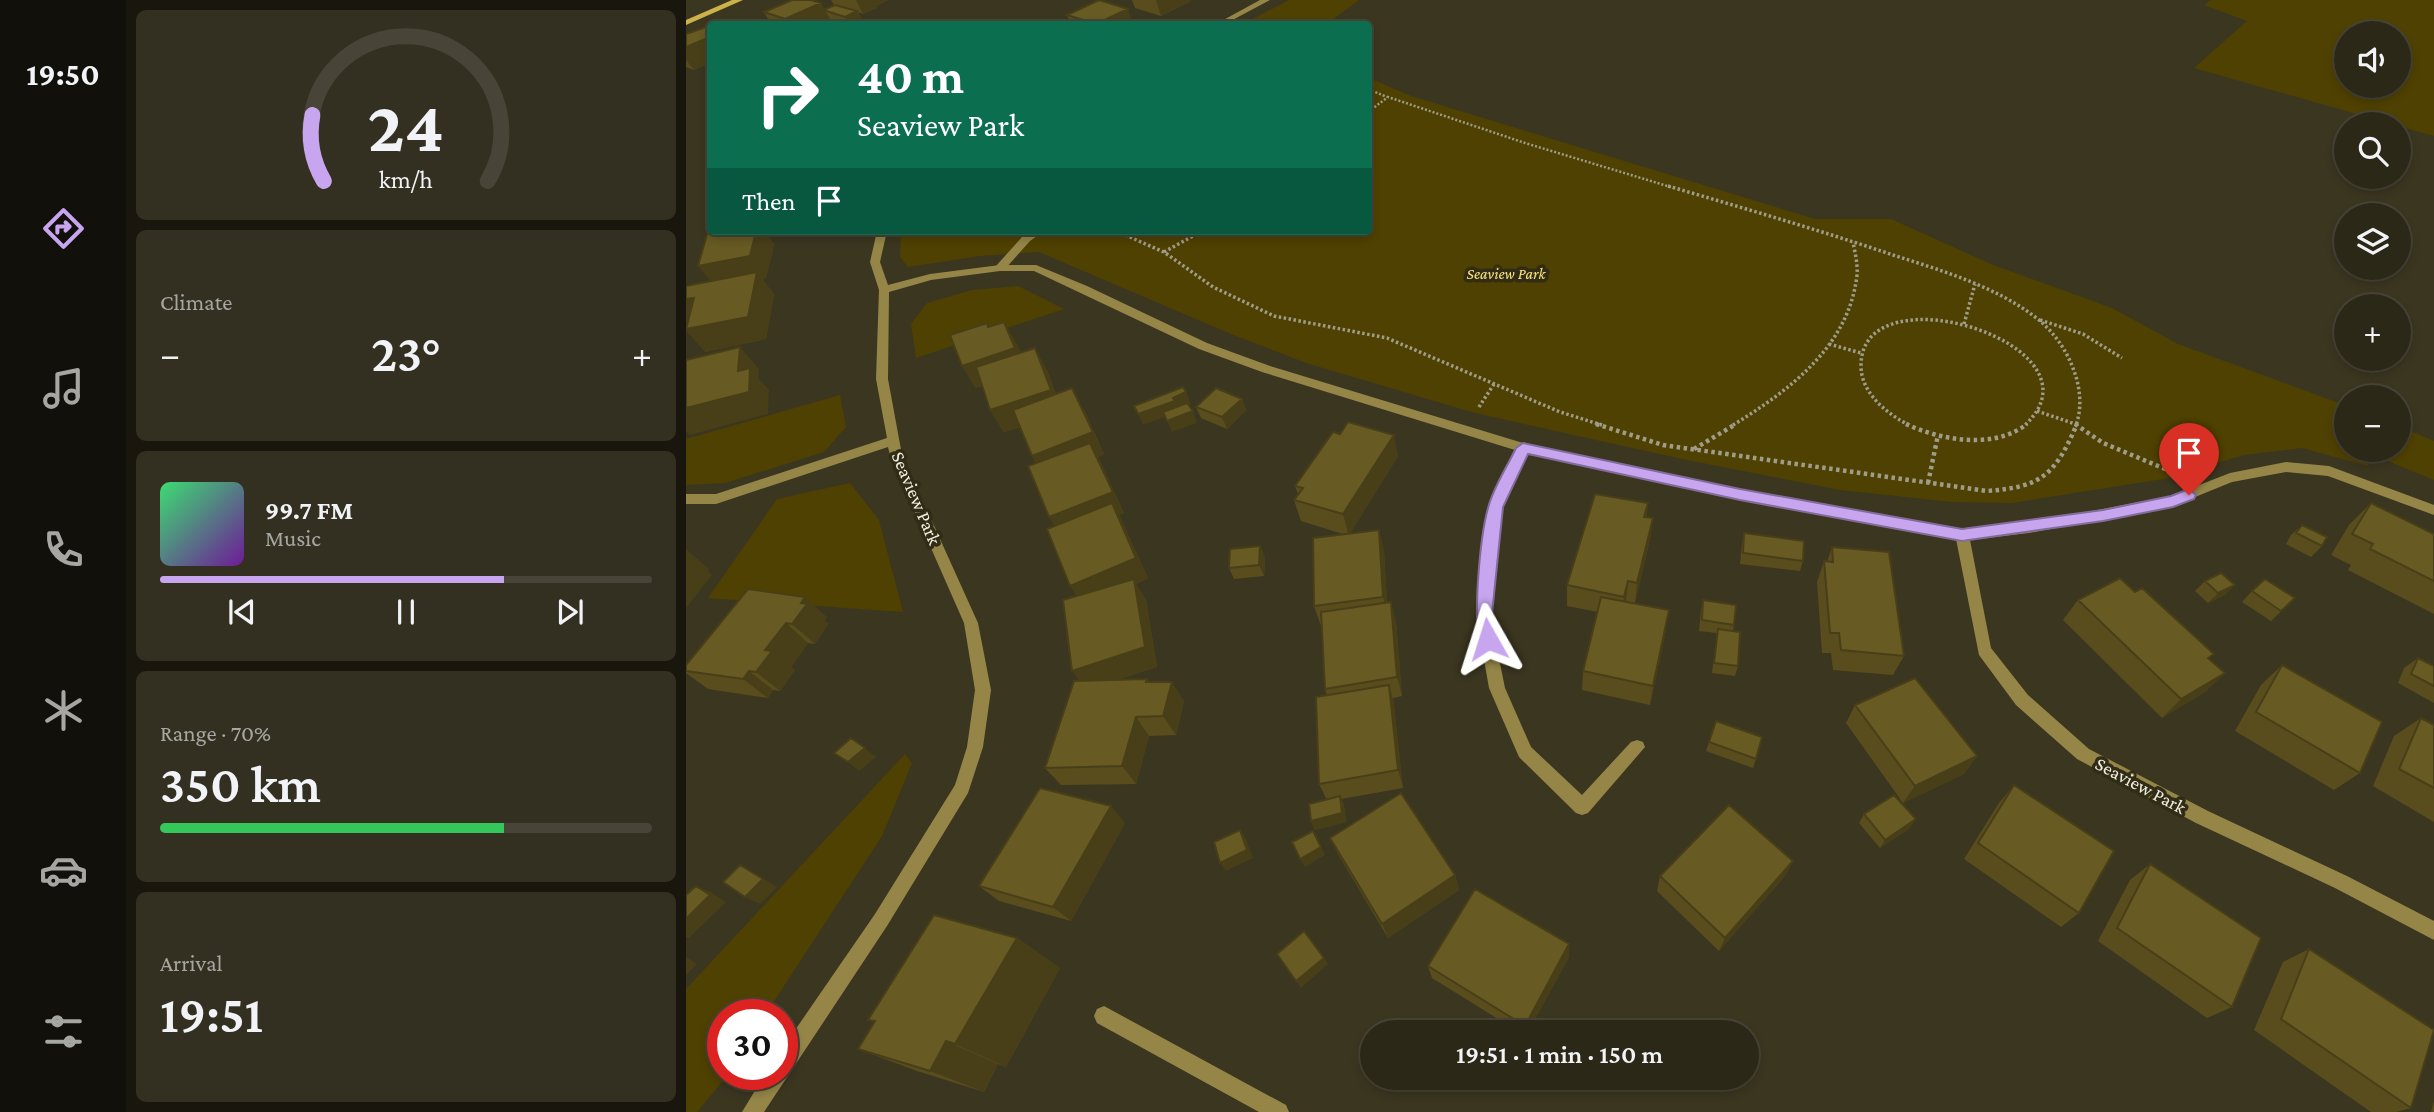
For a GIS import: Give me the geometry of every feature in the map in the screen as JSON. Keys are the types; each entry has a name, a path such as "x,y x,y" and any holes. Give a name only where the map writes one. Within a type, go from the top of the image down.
{"main road":[{"path":"686,23 739,0"}],"street":[{"path":"1226,21 1266,0"},
{"name":"Seaview Park","path":"798,1043 881,920 962,788 975,747 983,690 971,624 896,455 882,379 884,290 876,262 881,235"},
{"path":"1000,268 1032,235"},
{"path":"884,290 930,277 1000,268 1036,268 1203,346 1266,369 1523,448 1740,494 1962,535 2103,515 2173,501 2230,478 2286,467 2318,470 2386,490 2434,510"},
{"path":"686,499 716,499 893,441"},
{"path":"1523,448 1495,507 1483,614 1497,688 1525,752 1582,807 1637,747"},
{"name":"Seaview Park","path":"1962,535 1984,650 2022,700 2083,754 2202,817 2341,882 2434,932"},
{"path":"1104,1016 1279,1112"},
{"path":"752,1112 766,1090"}],"path":[{"path":"1125,235 1164,252 1213,287 1274,316 1387,338 1560,412 1663,445 1987,491 2028,487 2049,473 2076,424 2079,416 2078,388 2067,356 2055,333 1996,293 1853,242 1518,141 1372,91"},
{"path":"1372,109 1388,97"},
{"path":"1164,252 1195,235"},
{"path":"1693,449 1772,402 1816,362 1847,316 1857,274 1853,242"},
{"path":"1964,324 1975,285"},
{"path":"1939,319 1964,324 2004,340 2028,359 2042,384 2041,406 2021,429 1997,438 1959,440 1922,431 1889,413 1867,392 1859,370 1862,354 1863,347 1880,330 1907,321 1939,319"},
{"path":"2039,320 2072,327 2101,341 2122,358"},
{"path":"1829,344 1862,354"},
{"path":"2038,411 2076,424 2103,443 2205,489"},
{"path":"1928,482 1938,435"}],"green space":[{"path":"1289,0 1359,0 1331,21 1249,21"},
{"path":"2211,0 2434,0 2434,136 2411,129 2411,112 2349,112 2194,68 2247,21 2204,5"},
{"name":"Seaview Park","path":"1372,79 1411,96 1815,219 1891,219 1993,265 2112,308 2178,344 2334,401 2334,457 2302,448 2244,455 2163,479 2012,503 1952,502 1840,490 1682,459 1475,413 1306,363 1039,252 980,256 908,267 900,257 901,235 1372,235"},
{"path":"1018,286 1064,309 916,358 911,324 927,303 972,290"},
{"path":"840,395 846,427 824,452 725,483 686,485 686,439"},
{"name":"Seaview Park","path":"2411,431 2434,441 2434,480 2390,462 2411,462"},
{"name":"Seaview Park","path":"2353,462 2370,462 2368,466"},
{"path":"850,483 879,520 903,612 708,598 777,499"},
{"path":"905,754 912,763 882,836 775,999 707,999 707,1090 715,1090 697,1112 686,1112 686,989"}],"building":[{"path":"792,0 821,3 785,19 764,12"},
{"path":"1099,0 1128,9 1102,21 1086,21 1067,15"},
{"path":"835,5 857,11 845,17 823,10"},
{"path":"707,27 707,38 686,47 686,34"},
{"path":"707,234 755,235 750,256 698,266"},
{"path":"757,272 748,317 686,329 694,298 686,299 686,286"},
{"path":"1004,322 1015,348 962,366 950,335 987,323 988,327"},
{"path":"740,347 738,371 750,368 749,392 686,408 686,360"},
{"path":"1035,348 1051,390 990,410 976,367"},
{"path":"1183,387 1186,392 1173,398 1175,401 1138,414 1134,406"},
{"path":"1072,388 1093,432 1032,456 1013,410"},
{"path":"1216,388 1242,399 1222,417 1196,407"},
{"path":"1187,403 1193,411 1167,421 1163,412"},
{"path":"1348,422 1394,435 1343,514 1294,500 1303,488 1295,486 1333,432 1340,434"},
{"path":"1090,443 1113,492 1049,517 1028,466"},
{"path":"1595,494 1648,503 1644,517 1653,518 1637,583 1628,581 1624,597 1567,585"},
{"path":"1112,503 1136,558 1070,586 1047,529"},
{"path":"2371,503 2434,534 2434,581 2370,549 2373,544 2352,534"},
{"path":"2302,525 2327,537 2322,546 2296,533"},
{"path":"1379,530 1383,597 1314,606 1313,538"},
{"path":"1744,533 1804,541 1803,561 1743,553"},
{"path":"1260,546 1259,565 1229,568 1230,549"},
{"path":"1832,547 1889,552 1904,656 1841,650 1839,633 1830,633 1824,561 1833,562"},
{"path":"2221,573 2235,585 2218,593 2205,581"},
{"path":"2120,578 2135,592 2142,588 2214,654 2208,658 2225,673 2181,699 2078,600"},
{"path":"1134,579 1145,647 1072,671 1063,600"},
{"path":"2265,579 2295,598 2281,611 2252,591"},
{"path":"748,589 805,597 801,603 807,604 792,624 786,623 765,650 772,651 756,672 749,671 743,679 686,671 686,665"},
{"path":"1601,597 1669,610 1653,686 1583,671"},
{"path":"1703,600 1736,605 1734,625 1702,620"},
{"path":"1391,602 1397,677 1325,689 1321,612"},
{"path":"1718,629 1740,632 1738,666 1714,663"},
{"path":"2418,658 2434,666 2434,686 2411,674"},
{"path":"2282,665 2382,722 2360,773 2256,712"},
{"path":"1915,678 1977,756 1915,786 1855,705"},
{"path":"1147,679 1146,682 1172,682 1163,716 1136,717 1122,766 1045,768 1074,681"},
{"path":"1389,685 1398,770 1319,784 1316,697"},
{"path":"2421,718 2434,725 2434,788 2399,769"},
{"path":"1716,721 1762,737 1756,759 1709,742"},
{"path":"851,738 865,748 848,762 834,753"},
{"path":"2014,785 2114,851 2079,913 1978,843"},
{"path":"1040,788 1111,806 1053,907 979,886"},
{"path":"1401,793 1455,875 1382,924 1330,838"},
{"path":"1894,795 1916,819 1885,840 1864,814"},
{"path":"1340,796 1342,813 1311,821 1309,804"},
{"path":"1729,805 1793,861 1725,938 1660,876"},
{"path":"1240,830 1247,850 1220,863 1214,842"},
{"path":"1313,831 1321,847 1300,859 1292,842"},
{"path":"2150,864 2261,938 2232,1007 2117,928"},
{"path":"740,865 763,879 745,897 723,882"},
{"path":"696,886 710,895 686,919 686,895"},
{"path":"1475,889 1569,944 1528,1020 1515,1020 1428,966"},
{"path":"934,915 1017,938 955,1044 946,1041 930,1071 858,1049 875,1021 868,1020"},
{"path":"1304,931 1324,958 1296,981 1277,954"},
{"path":"2309,949 2434,1030 2411,1108 2281,1019"}],"route":[{"path":"1488,639 1483,614 1495,507 1523,448 1740,494 1962,535 2103,515 2173,501 2189,495"}]}
